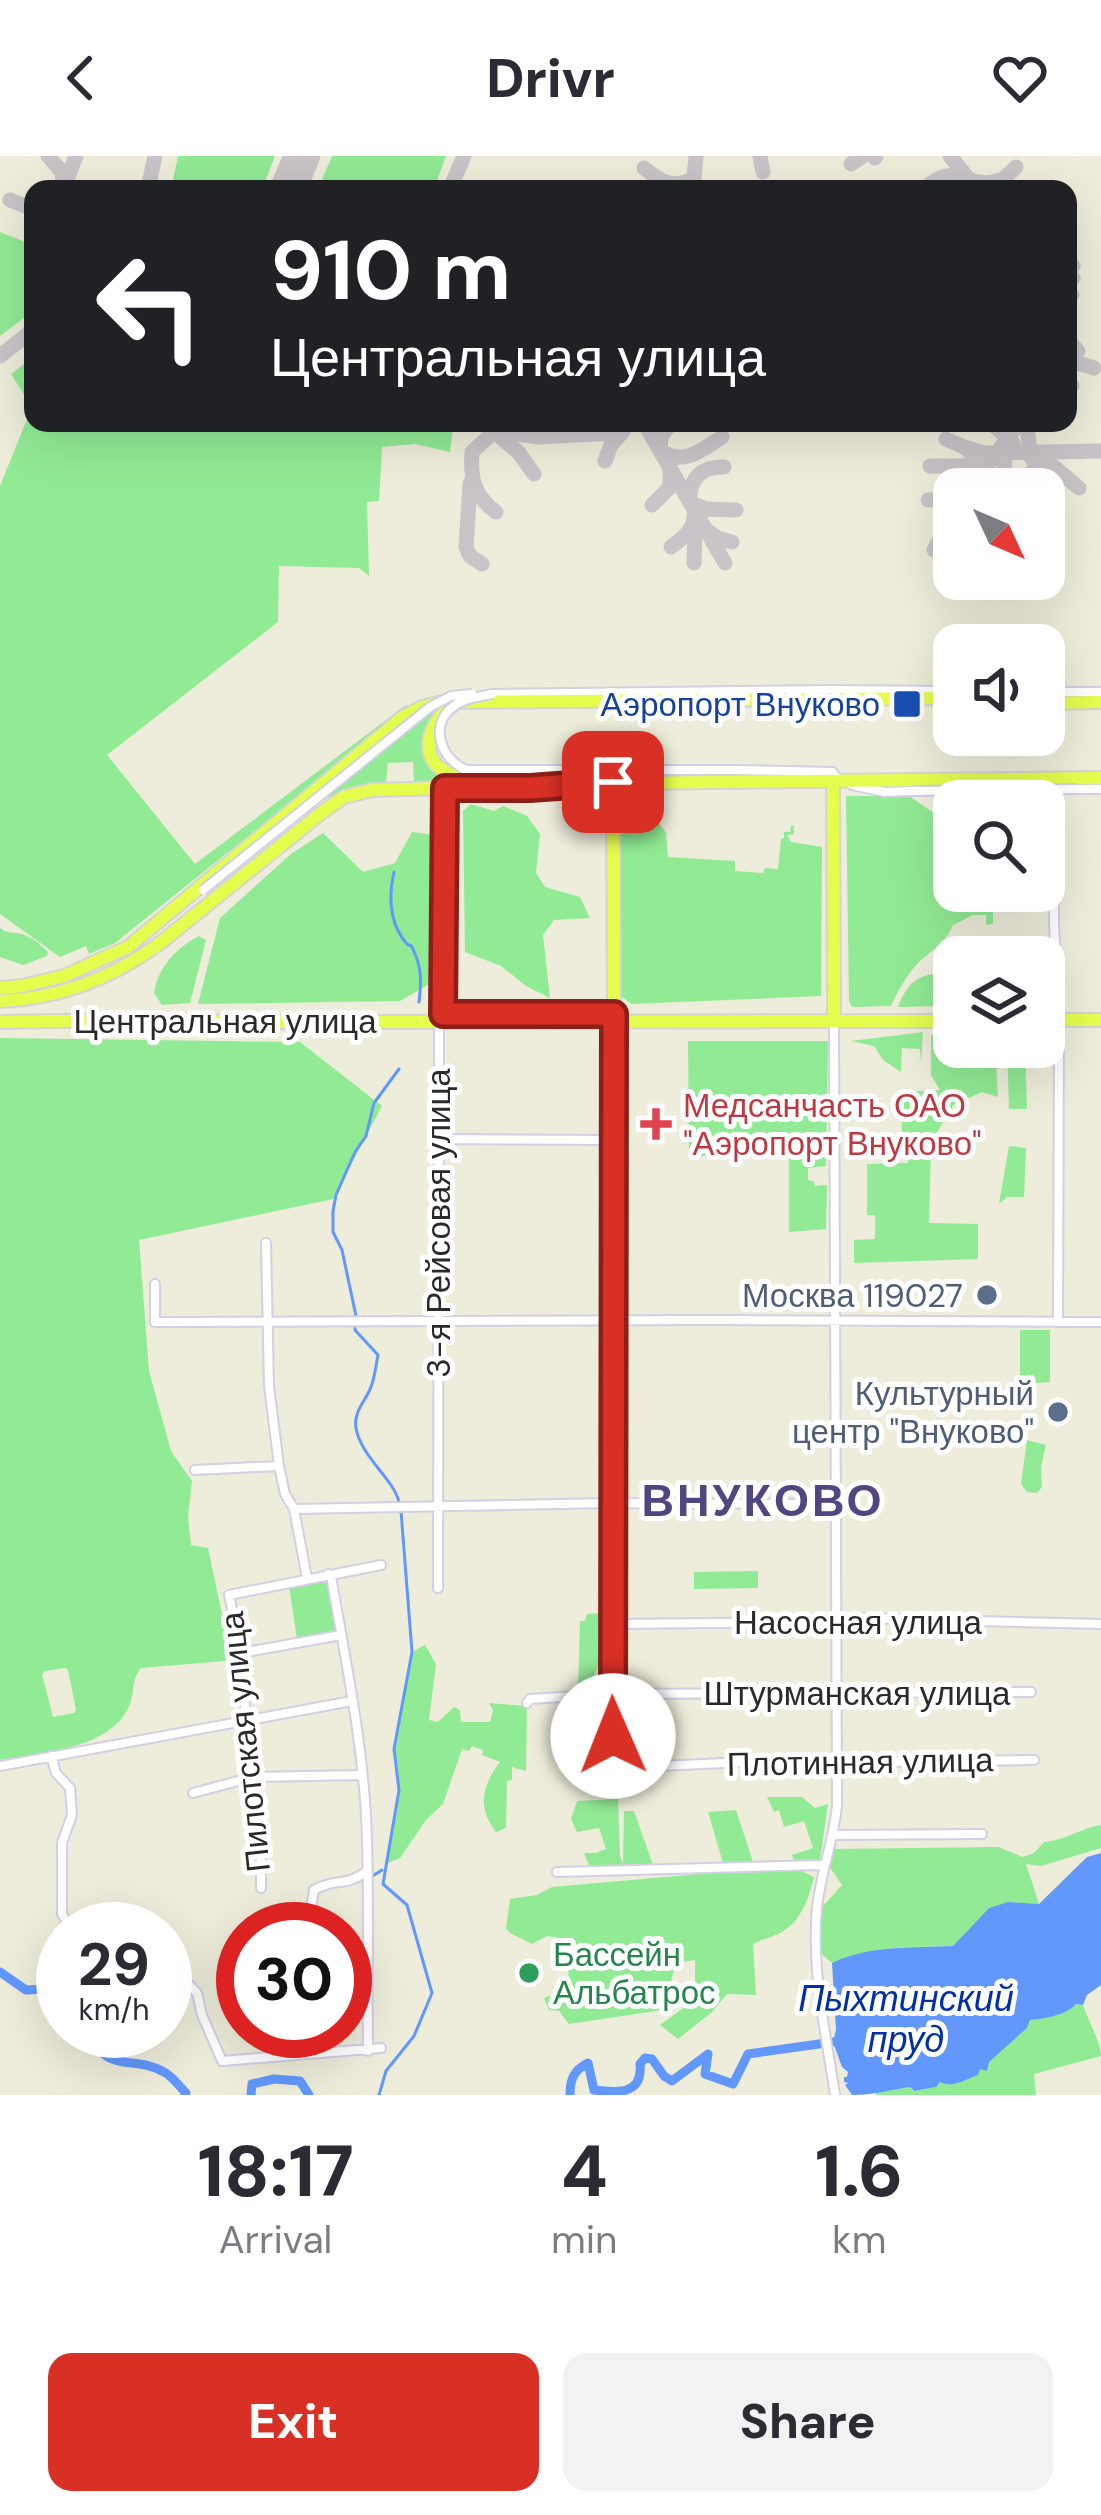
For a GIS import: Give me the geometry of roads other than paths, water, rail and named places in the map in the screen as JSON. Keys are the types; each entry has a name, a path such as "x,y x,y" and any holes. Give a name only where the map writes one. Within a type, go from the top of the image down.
{"main road":[{"path":"1065,701 1099,698"},
{"path":"0,988 64,976 128,947 403,718 427,705 566,703 590,710 933,699"},
{"path":"460,702 441,714 432,728 430,751 440,768 453,775 553,785"},
{"path":"591,785 1100,780"},
{"path":"834,1018 836,781"},
{"path":"0,1001 68,990 131,963 344,797 366,790 631,784"},
{"name":"3-я Рейсовая улица","path":"441,1018 445,788"},
{"path":"613,788 614,1018"},
{"path":"1065,1017 1101,1017"},
{"name":"Центральная улица","path":"0,1018 933,1018"}],"street":[{"path":"128,947 430,707 451,696 814,690 933,697"},
{"path":"492,694 458,703 441,723 445,753 466,770 832,772 836,781 886,792 1100,780"},
{"path":"1065,694 1099,698"},
{"path":"1053,778 1054,936"},
{"name":"3-я Рейсовая улица","path":"438,1588 441,1018"},
{"path":"614,1018 611,1695 615,1784"},
{"path":"834,1018 838,1759 833,1835 823,1865 817,1912 819,1975 835,2095"},
{"path":"1052,1068 1058,1322"},
{"path":"437,1138 615,1140"},
{"path":"266,1243 268,1387 279,1466 294,1510 307,1578 381,1564"},
{"path":"155,1284 155,1322 1101,1322"},
{"path":"195,1470 279,1466"},
{"path":"294,1510 440,1504 836,1504"},
{"path":"328,1574 361,1775 366,1902"},
{"name":"Пилотская улица","path":"261,1888 242,1655 229,1595 307,1578"},
{"name":"Насосная улица","path":"614,1624 837,1619 1101,1624"},
{"path":"242,1655 341,1635"},
{"name":"Штурманская улица","path":"527,1703 554,1695 1031,1692"},
{"path":"0,1766 352,1701"},
{"path":"51,1756 56,1773 70,1788 72,1815 62,1843 62,1902"},
{"name":"Плотинная улица","path":"615,1768 838,1759 1034,1760"},
{"path":"193,1793 254,1777 361,1775"},
{"path":"833,1835 982,1834"},
{"path":"557,1872 823,1865"},
{"name":"Пилотская улица","path":"312,1902 314,1890 325,1884 352,1882 366,1872"},
{"path":"192,1987 216,2046"},
{"path":"372,2050 381,2048"},
{"path":"221,2058 254,2058"}],"water":[{"name":"Пыхтинский пруд","path":"1101,1853 1101,1985 1087,1995 1083,2005 1030,2020 989,2062 987,2071 980,2069 964,2081 940,2082 914,2091 910,2087 852,2095 844,2082 848,2072 833,2042 832,1963 876,1950 953,1946 989,1908 1008,1902 1039,1904 1087,1857"}],"waterway":[{"path":"394,872 393,915 417,960 419,1002"},
{"path":"356,1316 342,1250 333,1232 333,1211 336,1195 366,1136 374,1103 399,1069"},
{"path":"355,1326 378,1355 356,1428 399,1502"},
{"path":"379,2095 386,2071 414,2036 432,1993 407,1905 383,1884 399,1790 394,1749 412,1652 401,1511"},
{"path":"363,1882 382,1870"},
{"path":"0,1972 26,1990 36,1989"},
{"path":"570,2095 574,2076 588,2063 594,2090 620,2091 637,2082 645,2058 652,2059 672,2081 708,2054 705,2074 733,2084 748,2054 833,2042"},
{"path":"110,2058 164,2072 185,2095"},
{"path":"251,2095 252,2084 274,2079 300,2081 309,2095"}],"place":[{"name":"Аэропорт Внуково","path":"907,704"},
{"name":"Медсанчасть ОАО \"Аэропорт Внуково\"","path":"656,1124"},
{"name":"Москва 119027","path":"987,1295"},
{"name":"Культурный центр \"Внуково\"","path":"1058,1412"},
{"name":"Бассейн Альбатрос","path":"529,1973"}],"district":[{"name":"ВНУКОВО","path":"763,1500"}]}
